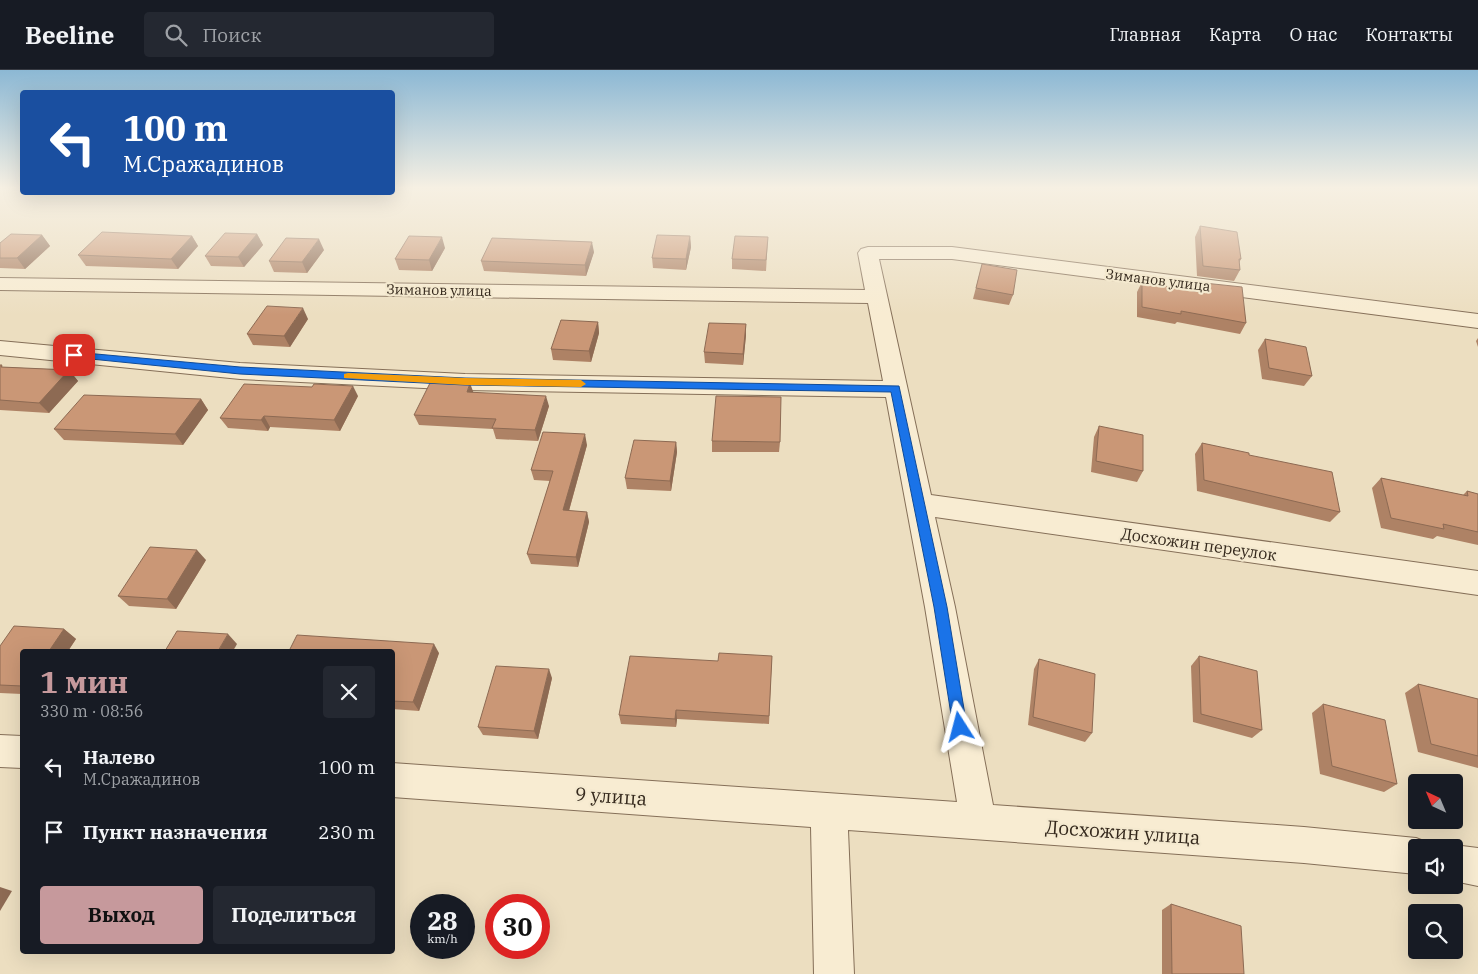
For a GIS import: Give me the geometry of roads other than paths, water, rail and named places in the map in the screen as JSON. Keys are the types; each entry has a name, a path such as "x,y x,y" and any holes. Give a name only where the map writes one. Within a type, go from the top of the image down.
{"street":[{"name":"Зиманов улица","path":"0,284 878,297 868,253 952,252 1478,322"},
{"path":"878,297 940,607 978,822"},
{"path":"0,348 240,371 465,382 896,388"},
{"name":"Досхожин переулок","path":"920,504 1478,583"},
{"path":"0,751 20,752"},
{"name":"9 улица","path":"395,780 829,812"},
{"path":"829,812 834,974"},
{"name":"Досхожин улица","path":"829,812 1304,845 1408,855"},
{"path":"1463,864 1478,867"}]}
